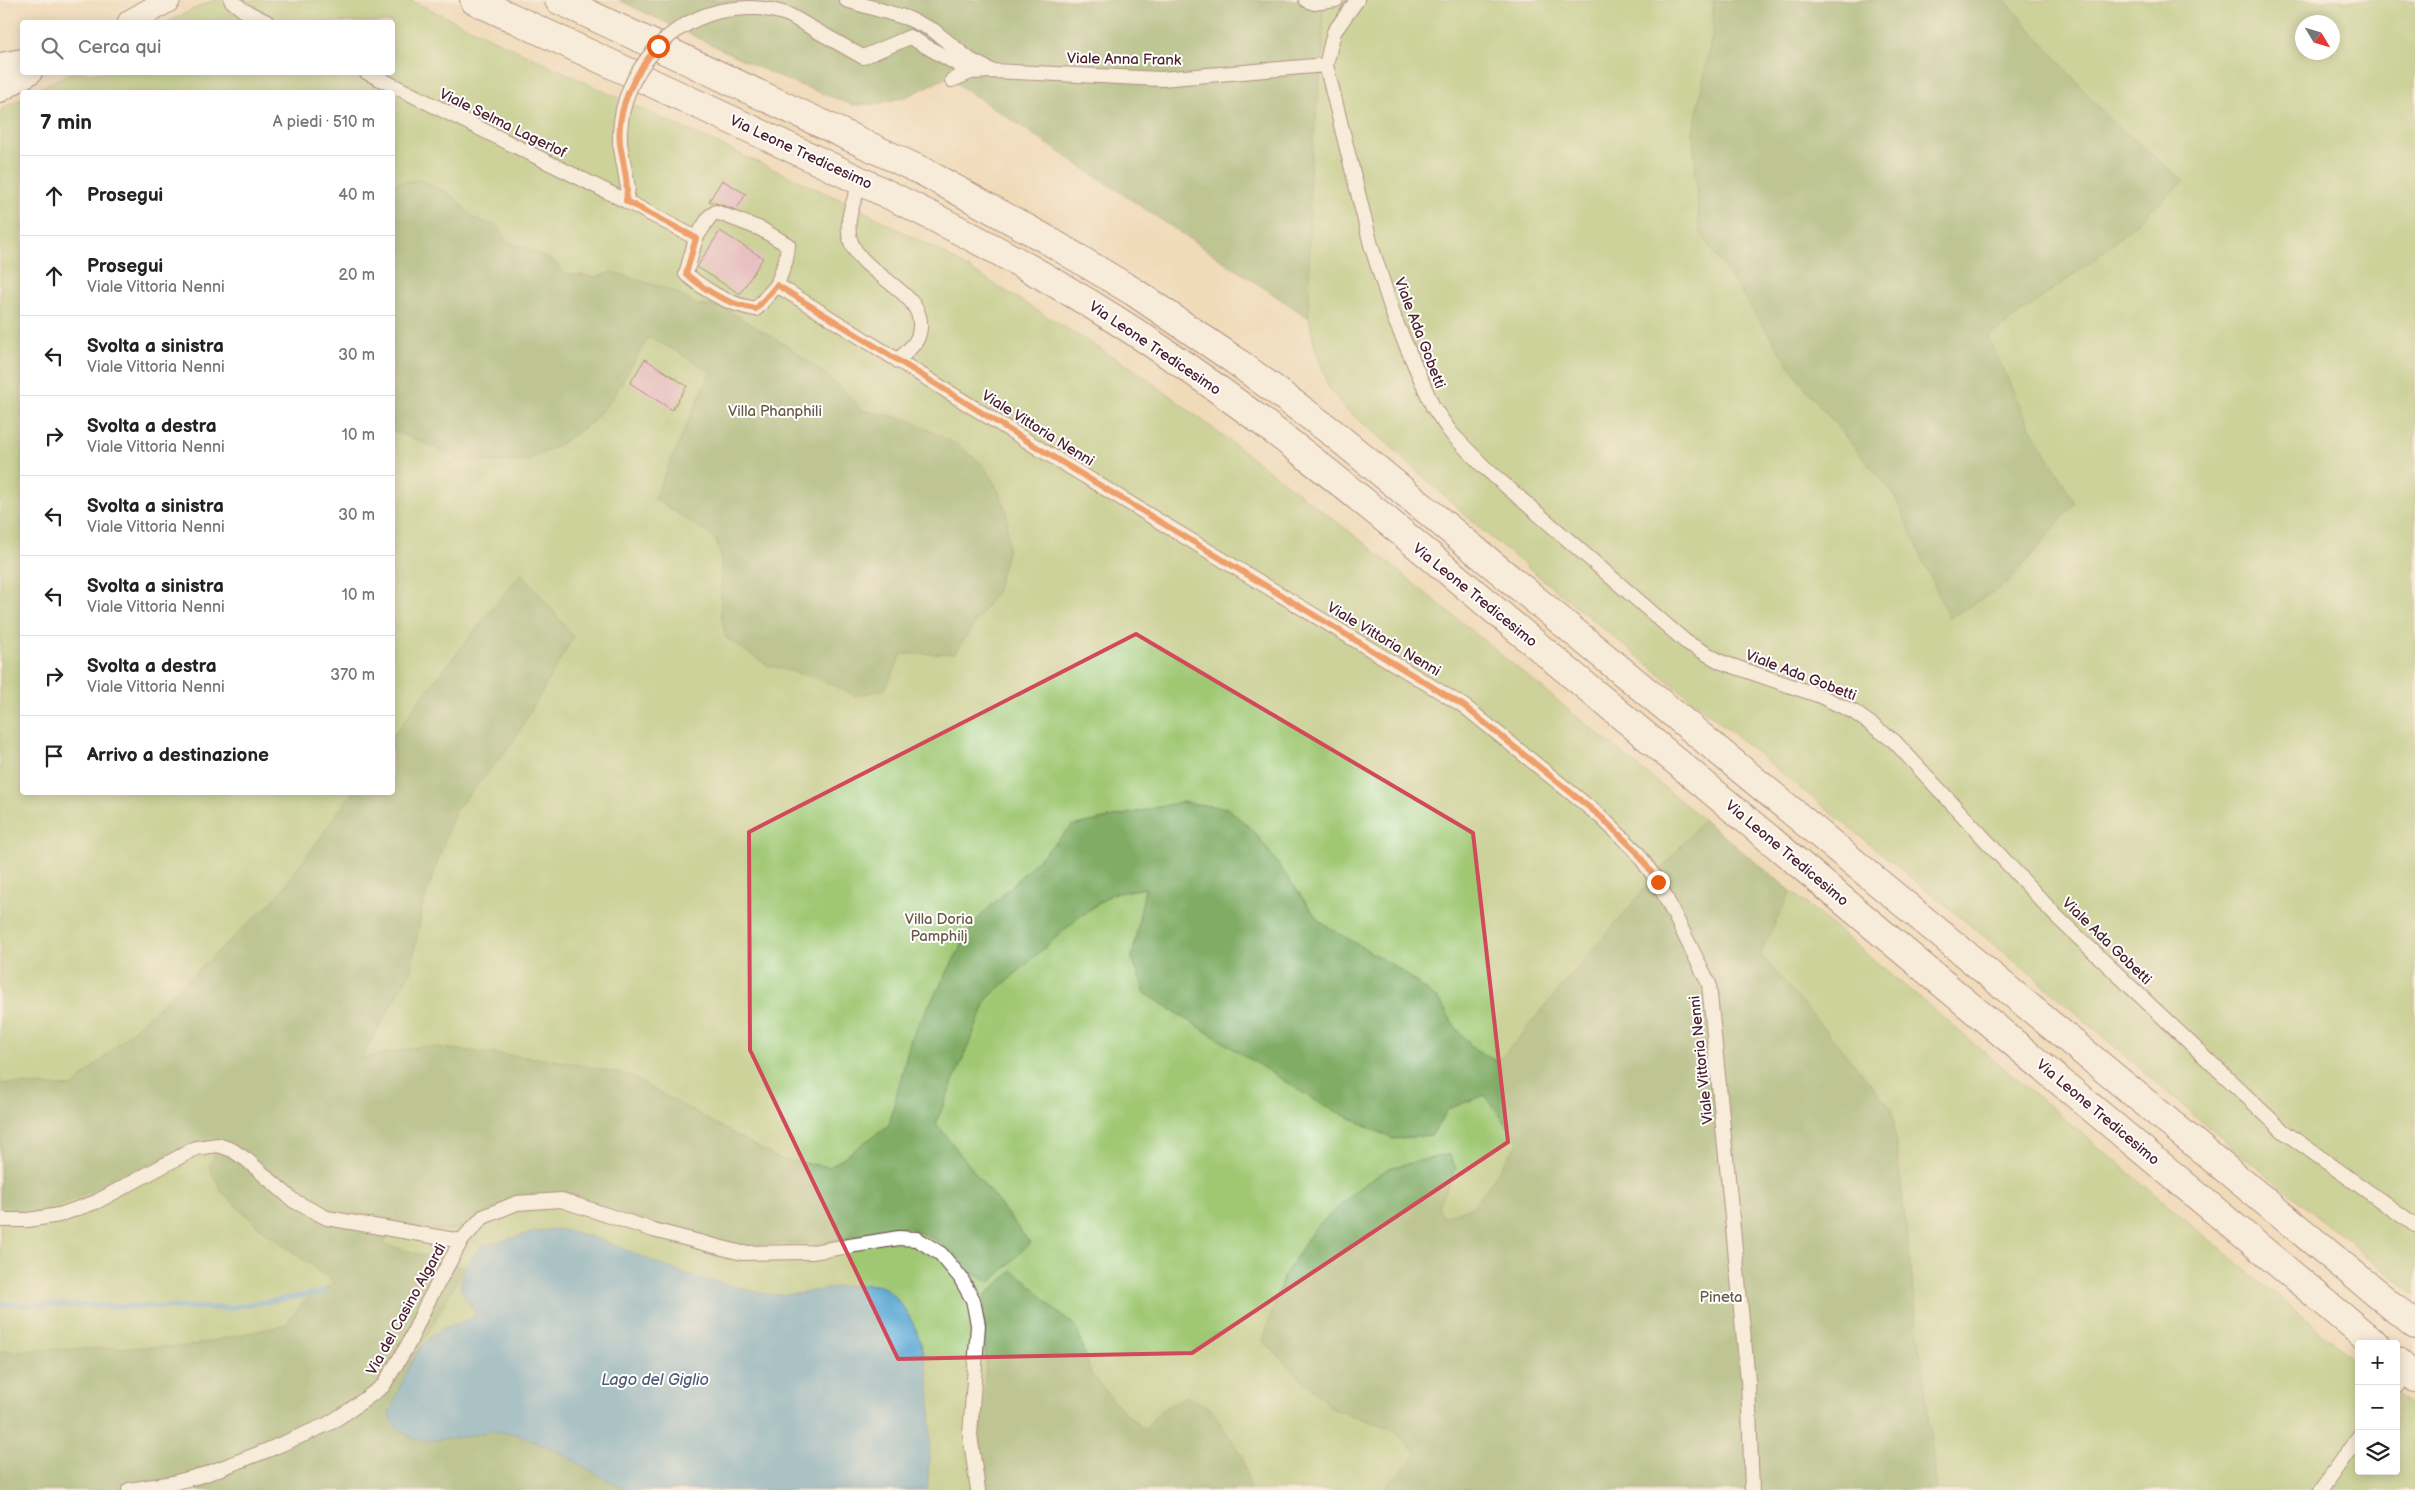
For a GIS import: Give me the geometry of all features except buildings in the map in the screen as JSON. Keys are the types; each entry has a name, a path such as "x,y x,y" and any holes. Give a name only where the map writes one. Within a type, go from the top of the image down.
{"main road":[{"name":"Via Leone Tredicesimo","path":"474,0 862,180 977,239 1074,294 1164,353 1282,437 1622,715 2370,1340"},
{"path":"559,0 924,172 1134,292 1234,359 1333,433 2415,1325"}],"street":[{"path":"133,20 168,0"},
{"path":"231,0 243,10 263,20"},
{"path":"846,0 907,18 934,30 970,60 992,71"},
{"path":"1306,0 1314,3 1336,0"},
{"path":"1326,65 1334,32 1357,0"},
{"path":"696,238 626,201 628,188 620,143 621,120 626,97 637,73 663,41 682,26 697,18 720,10 744,7 776,10 789,14 863,57 910,37 971,72"},
{"path":"0,66 20,61"},
{"name":"Viale Anna Frank","path":"952,80 971,72 992,71 1161,78 1326,65"},
{"name":"Viale Ada Gobetti","path":"1326,65 1371,245 1395,320 1433,407 1467,450 1597,567 1686,642 1721,662 1820,696 1854,712 1894,741 2057,917 2283,1131 2415,1225"},
{"path":"0,90 25,75"},
{"name":"Viale Selma Lagerlof","path":"372,75 626,201"},
{"path":"862,180 852,204 849,222 852,246 863,262 904,294 913,304 920,322 917,339 898,361"},
{"path":"716,212 761,229 788,245 786,260 777,285 756,309 736,306 710,293 686,274 696,238 710,216 716,212"},
{"name":"Viale Vittoria Nenni","path":"777,285 898,361 1464,706 1601,817 1636,851 1658,882 1709,984 1748,1381 1752,1490"},
{"path":"0,1220 28,1220 59,1215 96,1202 196,1148 218,1145 232,1150 247,1160 294,1200 327,1218 461,1241"},
{"name":"Via del Casino Algardi","path":"129,1490 173,1483 206,1474 328,1424 383,1386 409,1343 426,1305 461,1241 483,1217 517,1203 561,1200 653,1230 742,1253 812,1252 899,1238 917,1239 941,1254 960,1277 973,1300 978,1325 970,1435 978,1490"},
{"path":"2322,1490 2355,1442"}],"highlighted area":[{"path":"1136,634 1473,833 1508,1142 1192,1353 898,1359 750,1050 749,832"}],"green space":[{"name":"Villa Doria Pamphilj","path":"213,0 410,0 663,119 852,205 945,254 1141,374 1358,538 1791,891 2355,1361 2355,1475 2400,1475 2400,1397 2415,1409 2415,1490 0,1490 0,110 20,99 20,795 395,795 395,90 36,90 66,75 395,75 395,20 171,20"},
{"path":"619,0 2415,0 2415,1295 2228,1144 2033,976 1484,532 1380,437 1344,408 1329,388 1315,348 1309,318 947,77 908,96 876,104 853,105 779,77"},
{"path":"619,0 1323,0 1323,55 1310,170 1309,318 947,77 908,96 876,104 853,105 779,77"},
{"path":"1713,0 2005,0 2111,121 2184,181 2095,259 1988,337 2025,417 2075,503 2008,583 1949,618 1894,495 1802,384 1699,230 1693,133 1713,30"},
{"name":"Villa Phanphili","path":"420,180 449,193 475,219 500,227 506,242 525,248 553,261 567,274 596,277 613,272 676,292 697,305 724,308 792,349 839,386 862,410 907,419 958,445 984,466 998,490 1007,513 1008,548 996,592 955,653 902,654 885,689 856,696 817,678 767,665 726,638 721,614 721,557 715,538 654,498 711,371 649,336 612,399 591,423 560,444 526,462 462,461 432,446 395,432 395,183"},
{"name":"Pineta","path":"522,572 573,637 512,744 455,811 423,904 411,970 361,1059 422,1046 554,1060 628,1075 779,1159 830,1167 889,1125 911,1038 974,923 1072,826 1181,802 1227,808 1254,831 1320,922 1399,969 1440,1001 1453,1024 1475,1050 1498,1062 1703,820 1791,891 1760,954 1892,1109 1937,1490 1383,1490 1417,1454 1391,1428 1334,1410 1263,1341 1283,1278 1314,1229 1359,1188 1389,1168 1449,1154 1456,1168 1438,1207 1443,1217 1474,1206 1519,1142 1485,1095 1448,1109 1432,1135 1393,1139 1321,1104 1145,993 1132,958 1145,888 1112,894 1078,918 988,998 936,1123 1030,1243 991,1282 964,1270 940,1242 908,1227 827,1242 741,1245 673,1232 580,1196 519,1194 459,1229 428,1230 389,1223 384,1244 464,1267 413,1360 389,1414 456,1438 491,1431 516,1434 555,1450 625,1490 0,1490 0,1351 190,1346 285,1325 304,1301 335,1283 259,1227 223,1193 209,1168 218,1145 198,1142 43,1213 0,1212 0,1083 72,1087 277,897 351,795 395,795 395,734 414,707"},
{"path":"1012,1271 1026,1280 1055,1310 1076,1326 1091,1374 1121,1409 1145,1430 1160,1411 1186,1396 1211,1409 1242,1456 1250,1490 983,1490 979,1455 986,1363 983,1316 985,1295"}],"water":[{"name":"Lago del Giglio","path":"554,1229 603,1241 689,1275 757,1292 782,1295 858,1285 875,1285 886,1289 900,1303 912,1322 921,1344 927,1367 931,1418 927,1490 625,1490 555,1450 516,1434 491,1431 456,1438 424,1441 413,1439 404,1433 395,1426 389,1414 416,1354 433,1335 444,1328 474,1318 475,1311 464,1297 460,1285 464,1267 481,1246"}],"waterway":[{"path":"0,1304 228,1308 324,1292"}],"route":[{"path":"658,46 637,73 626,97 620,127 620,143 628,188 626,201 696,238 686,274 710,293 736,306 756,309 777,285 1040,449 1464,706 1601,817 1636,851 1658,882"}]}
